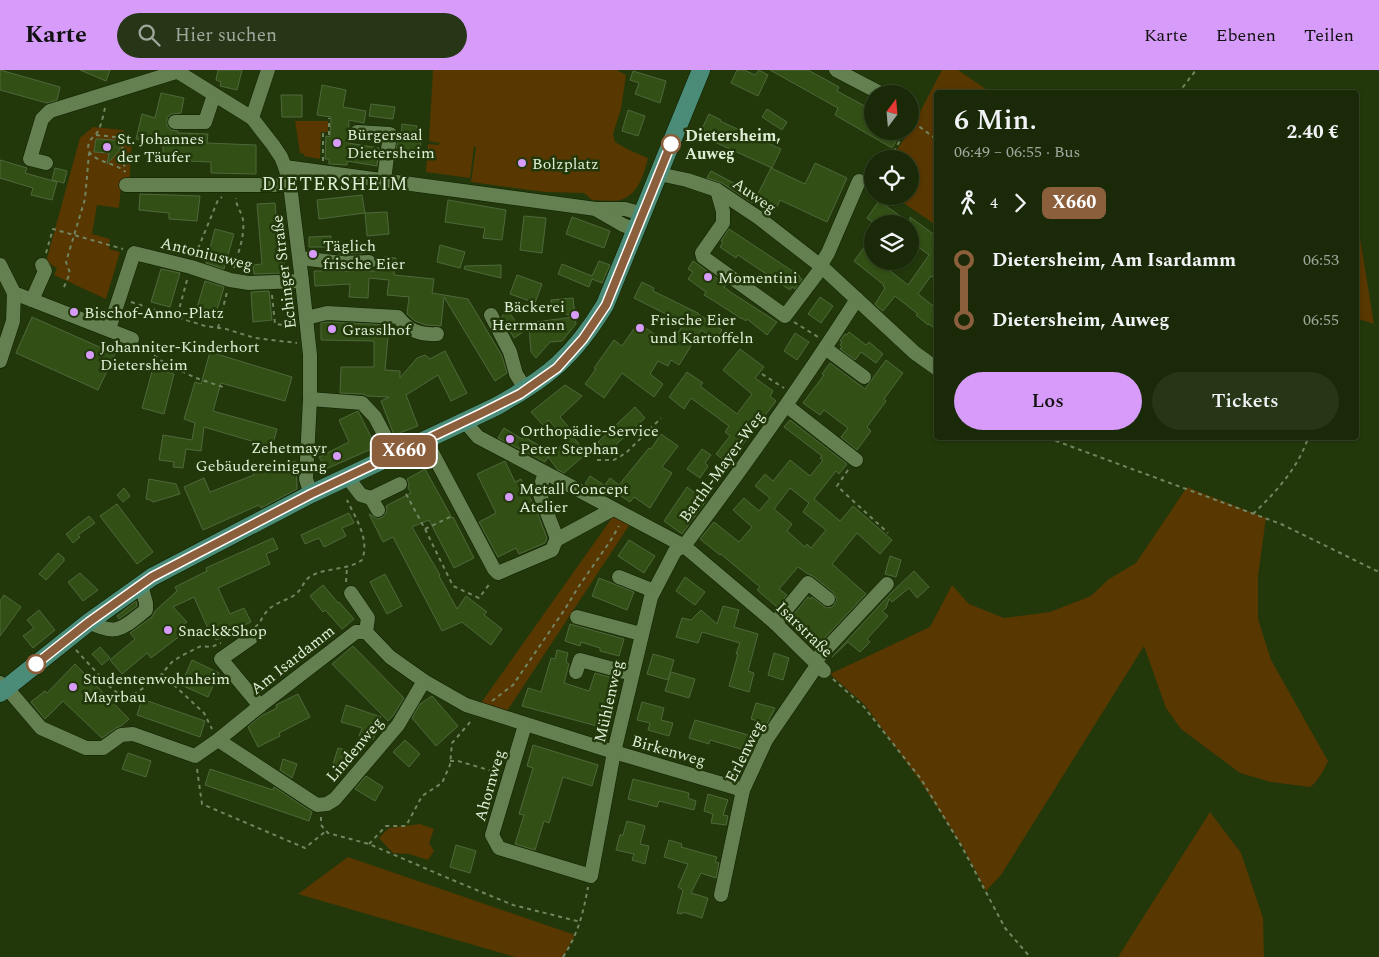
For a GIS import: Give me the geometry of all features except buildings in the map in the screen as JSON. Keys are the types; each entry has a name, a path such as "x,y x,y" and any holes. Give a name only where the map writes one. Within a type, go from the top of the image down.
{"main road":[{"path":"2,688 152,577 311,494 465,422 526,390 557,368 583,339 596,321 612,292 701,70"}],"street":[{"path":"252,118 268,70"},
{"path":"836,70 865,85"},
{"path":"46,163 30,159 42,119 50,111 176,71"},
{"name":"Echinger Straße","path":"176,71 252,118 273,144 285,167 290,185 300,258 308,342 310,400 306,479 311,494"},
{"path":"175,122 205,122 214,95"},
{"path":"357,132 390,134 384,180"},
{"path":"285,167 596,209 623,225 640,222"},
{"name":"Auweg","path":"659,174 687,180 717,190 759,218 821,266 915,353 934,367"},
{"path":"126,178 290,185"},
{"path":"717,190 723,211 723,223 702,253 703,257 786,316 821,266 859,181"},
{"path":"109,329 134,252"},
{"name":"Antoniusweg","path":"134,252 191,267 230,280 249,283 302,281"},
{"path":"300,258 342,263 369,262"},
{"path":"0,265 14,293 13,321 0,361"},
{"path":"32,300 45,271 42,265"},
{"path":"14,293 132,339"},
{"name":"Barthl-Mayer-Weg","path":"684,546 790,401 857,298"},
{"path":"306,322 327,312 398,317 406,327 424,335 437,334"},
{"path":"491,315 510,352 516,374 526,390"},
{"path":"826,346 864,377"},
{"path":"310,400 362,403 375,417 395,455"},
{"name":"Barthl-Mayer-Weg","path":"790,401 856,460"},
{"name":"Isarstraße","path":"465,422 478,437 684,546 775,623 819,665"},
{"path":"426,441 494,570 498,573 552,550 556,540 540,495 540,488 545,473"},
{"path":"344,480 361,496 374,504 400,484"},
{"path":"556,540 619,512"},
{"name":"Mühlenweg","path":"591,876 614,752 641,634 654,591 675,551 684,546"},
{"path":"619,577 654,591"},
{"path":"775,623 808,583 828,599"},
{"name":"Erlenweg","path":"721,895 743,790 766,740 819,665 887,584"},
{"path":"89,622 106,630 123,628 146,610 141,585"},
{"path":"351,593 368,618 366,632 390,657 424,681 466,705 614,752"},
{"path":"578,617 641,634"},
{"name":"Am Isardamm","path":"195,756 356,632 366,632"},
{"path":"250,634 221,659 260,706"},
{"path":"576,672 580,660 632,674"},
{"name":"Lindenweg","path":"218,740 317,805 326,804 335,799 398,725 424,681"},
{"path":"2,688 41,728 86,748 103,748 121,736 133,734 195,756"},
{"name":"Ahornweg","path":"525,724 492,835 499,848 591,876"},
{"name":"Birkenweg","path":"614,752 743,790"}],"path":[{"path":"1179,90 1196,70"},
{"path":"64,287 70,273 66,262 85,199 89,153 87,148 90,140 96,135 106,106 107,93"},
{"path":"323,164 324,134 329,134 329,118"},
{"path":"919,121 934,137"},
{"path":"96,135 115,137 122,143 126,178"},
{"path":"89,153 97,160 121,167 126,178"},
{"path":"42,265 52,229 134,252"},
{"path":"270,282 275,324 306,322"},
{"path":"119,298 176,317"},
{"path":"786,316 826,346"},
{"path":"218,328 273,341 308,342"},
{"path":"132,339 166,364 196,378 224,387"},
{"path":"762,374 790,401"},
{"path":"597,460 614,460 626,453 661,418"},
{"path":"1053,440 1281,524 1379,572"},
{"path":"1253,514 1277,491 1303,453 1307,440"},
{"path":"856,460 837,486 888,533"},
{"path":"250,634 271,607 296,595 308,577 331,569 347,568 362,560 365,553 363,536 344,480"},
{"path":"400,484 453,586 479,598 498,573"},
{"path":"369,844 386,826 406,826 422,796 442,782 450,760 452,742 481,710 513,685 611,540 619,512"},
{"path":"68,639 108,686 126,700 162,674 172,662 181,656 201,646 212,647 227,640"},
{"name":"Isarstraße","path":"819,665 864,708 921,779 962,847 1006,928 1030,957"},
{"path":"162,674 204,713 218,740"},
{"path":"195,756 202,804 305,848 326,831"},
{"path":"450,760 510,776"},
{"path":"321,804 321,825 328,833 369,844 450,880 513,904 581,922"},
{"path":"563,957 573,942 581,922 591,876"}],"shaded area":[{"path":"433,70 617,70 626,75 621,109 613,134 615,142 648,158 640,183 626,197 610,201 592,200 584,193 545,192 471,182 476,147 474,146 470,178 426,172 428,144 438,145 440,143 429,141"},
{"path":"942,70 958,70 987,90 934,90 934,224 906,205 919,205 919,150 896,150 904,140 919,140 919,114"},
{"path":"295,121 328,121 328,132 321,132 320,159 304,156 304,154 300,153"},
{"path":"93,127 123,130 132,140 129,188 121,187 119,208 97,205 92,234 110,239 109,249 120,252 106,299 54,275 57,268 46,262 80,138"},
{"path":"1359,238 1360,238 1374,324 1359,319"},
{"path":"1187,487 1266,518 1258,576 1258,619 1271,660 1328,761 1323,772 1310,787 1271,782 1240,773 1181,729 1166,708 1144,646 1001,875 986,891 963,847 920,781 865,705 830,674 930,627 952,585 969,604 1004,618 1050,612 1091,596 1109,579 1136,563"},
{"path":"614,515 630,524 507,711 481,703"},
{"path":"1210,812 1241,853 1263,918 1264,957 1118,957"},
{"path":"420,824 434,829 429,843 434,851 428,860 409,854 393,853 379,838 389,828"},
{"path":"348,857 575,935 563,957 515,957 298,894"}],"bus line":[{"name":"X660","path":"36,664 89,622 152,577 311,494 348,478 520,394 557,368 583,339 606,305 671,144"}],"place":[{"name":"Bürgersaal Dietersheim","path":"337,143"},
{"name":"Dietersheim, Auweg","path":"671,144"},
{"name":"St. Johannes der Täufer","path":"107,147"},
{"name":"Bolzplatz","path":"522,163"},
{"name":"Täglich frische Eier","path":"313,254"},
{"name":"Momentini","path":"708,277"},
{"name":"Bischof-Anno-Platz","path":"74,312"},
{"name":"Bäckerei Herrmann","path":"575,315"},
{"name":"Frische Eier und Kartoffeln","path":"640,328"},
{"name":"Grasslhof","path":"332,329"},
{"name":"Johanniter-Kinderhort Dietersheim","path":"90,355"},
{"name":"Orthopädie-Service Peter Stephan","path":"510,439"},
{"name":"Zehetmayr Gebäudereinigung","path":"337,456"},
{"name":"Metall Concept Atelier","path":"509,497"},
{"name":"Snack&Shop","path":"168,630"},
{"name":"Studentenwohnheim Mayrbau","path":"73,687"}],"district":[{"name":"DIETERSHEIM","path":"335,183"}]}
